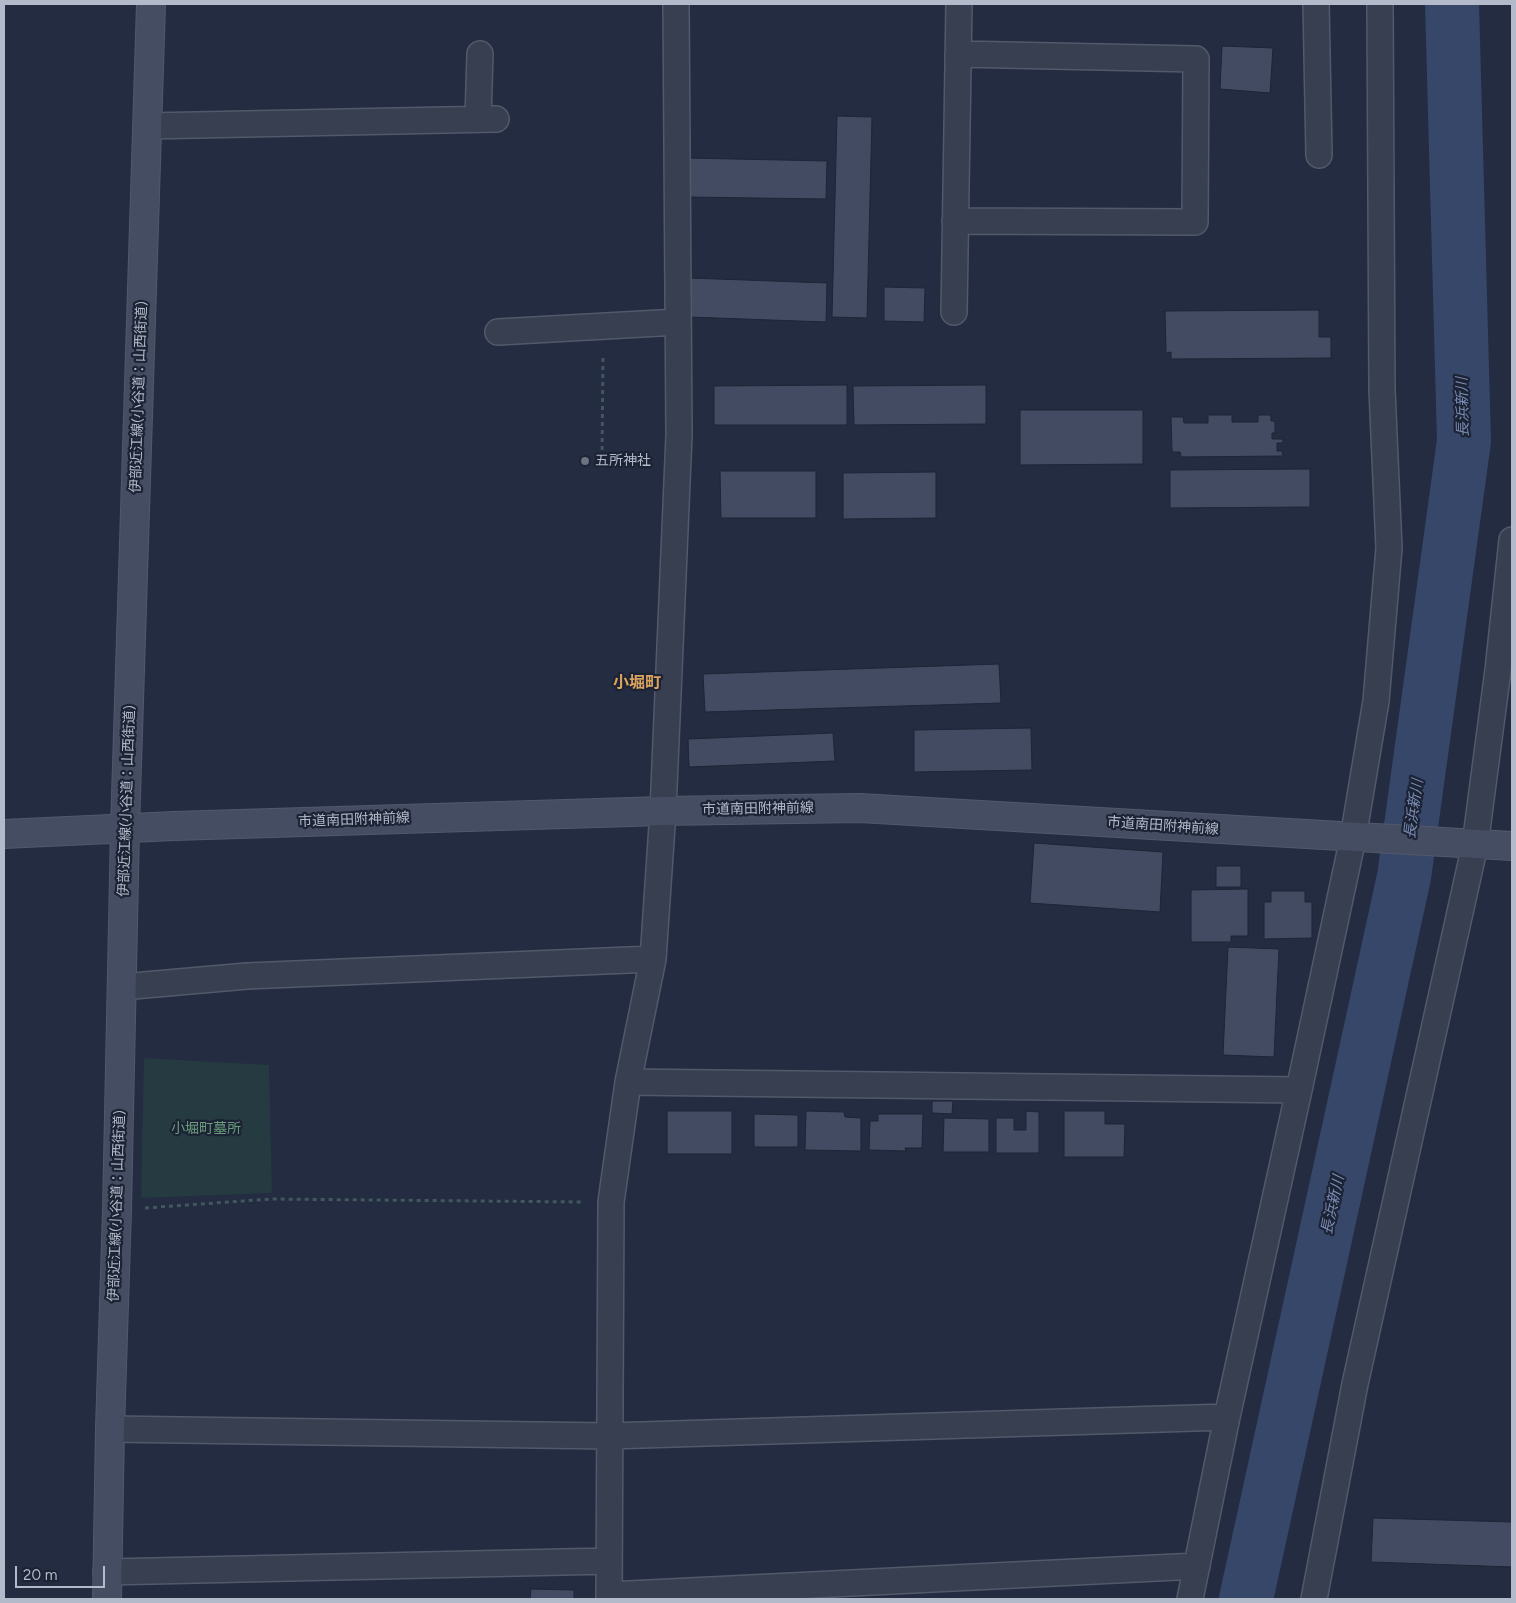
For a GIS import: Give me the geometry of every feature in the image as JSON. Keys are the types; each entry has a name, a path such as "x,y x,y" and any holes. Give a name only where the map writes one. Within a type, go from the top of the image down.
{"main road":[{"name":"伊部近江線(小谷道：山西街道)","path":"107,1599 106,1572 126,828 151,4"},
{"name":"市道南田附神前線","path":"4,834 126,828 662,811 860,808 1512,846"}],"street":[{"path":"676,4 679,435 662,811 653,960 628,1082 612,1202 609,1597 1197,1566"},
{"path":"954,312 959,4"},
{"path":"1316,4 1319,155"},
{"path":"1190,1599 1227,1417 1300,1090 1353,838 1376,701 1389,548 1382,390 1380,4"},
{"path":"147,126 487,119 480,54"},
{"path":"955,221 1195,222 1196,59 958,54"},
{"path":"498,332 678,322"},
{"path":"1314,1599 1357,1374 1475,845 1498,670 1512,540"},
{"path":"122,988 247,976 653,960"},
{"path":"628,1082 1300,1090"},
{"path":"110,1429 609,1436 1227,1417"},
{"path":"106,1572 609,1561"}],"path":[{"path":"602,458 603,326"},
{"path":"117,1210 271,1198 612,1202"}],"green space":[{"name":"小堀町墓所","path":"144,1058 269,1065 272,1193 141,1198"}],"building":[{"path":"1222,46 1273,48 1270,93 1220,89"},
{"path":"837,116 872,117 867,318 832,317"},
{"path":"687,158 827,161 826,199 687,197"},
{"path":"690,278 827,283 826,322 689,317"},
{"path":"884,287 925,288 924,322 884,321"},
{"path":"1319,310 1319,337 1331,337 1331,358 1171,359 1171,352 1166,353 1165,311"},
{"path":"847,385 847,425 714,425 714,386"},
{"path":"986,385 986,424 854,425 853,386"},
{"path":"1020,410 1143,410 1143,464 1020,465"},
{"path":"1208,415 1232,415 1232,422 1258,422 1258,415 1271,415 1271,421 1275,421 1275,433 1272,433 1272,439 1283,439 1283,443 1277,443 1277,451 1282,451 1283,456 1181,457 1180,452 1172,452 1171,417 1183,417 1184,423 1208,423"},
{"path":"1310,469 1310,507 1170,508 1170,470"},
{"path":"720,471 816,471 816,518 721,518"},
{"path":"936,472 936,518 843,519 843,473"},
{"path":"999,664 1001,703 705,712 703,674"},
{"path":"1031,728 1032,770 914,772 914,730"},
{"path":"833,733 835,761 689,767 688,739"},
{"path":"1034,843 1163,852 1160,912 1030,903"},
{"path":"1216,866 1241,866 1241,887 1216,887"},
{"path":"1248,889 1248,936 1231,936 1231,942 1191,942 1191,890"},
{"path":"1271,891 1305,891 1305,902 1312,902 1312,938 1264,939 1264,902 1271,902"},
{"path":"1228,947 1279,949 1274,1057 1223,1055"},
{"path":"932,1101 953,1101 952,1114 932,1113"},
{"path":"667,1111 732,1111 732,1154 667,1154"},
{"path":"806,1111 844,1112 845,1117 861,1118 861,1151 805,1150"},
{"path":"1026,1111 1039,1112 1039,1153 996,1153 996,1118 1014,1118 1014,1130 1026,1130"},
{"path":"1064,1111 1105,1111 1105,1124 1125,1124 1124,1157 1064,1157"},
{"path":"754,1114 798,1115 798,1147 754,1147"},
{"path":"878,1114 923,1114 922,1148 905,1148 906,1151 869,1150 870,1121 878,1121"},
{"path":"944,1118 989,1119 989,1152 943,1152"},
{"path":"1373,1518 1512,1522 1512,1567 1371,1562"},
{"path":"531,1589 574,1590 574,1599 530,1599"}],"waterway":[{"name":"長浜新川","path":"1246,1599 1404,877 1464,441 1452,4"}],"place":[{"name":"五所神社","path":"585,461"}],"district":[{"name":"小堀町","path":"637,683"}]}
